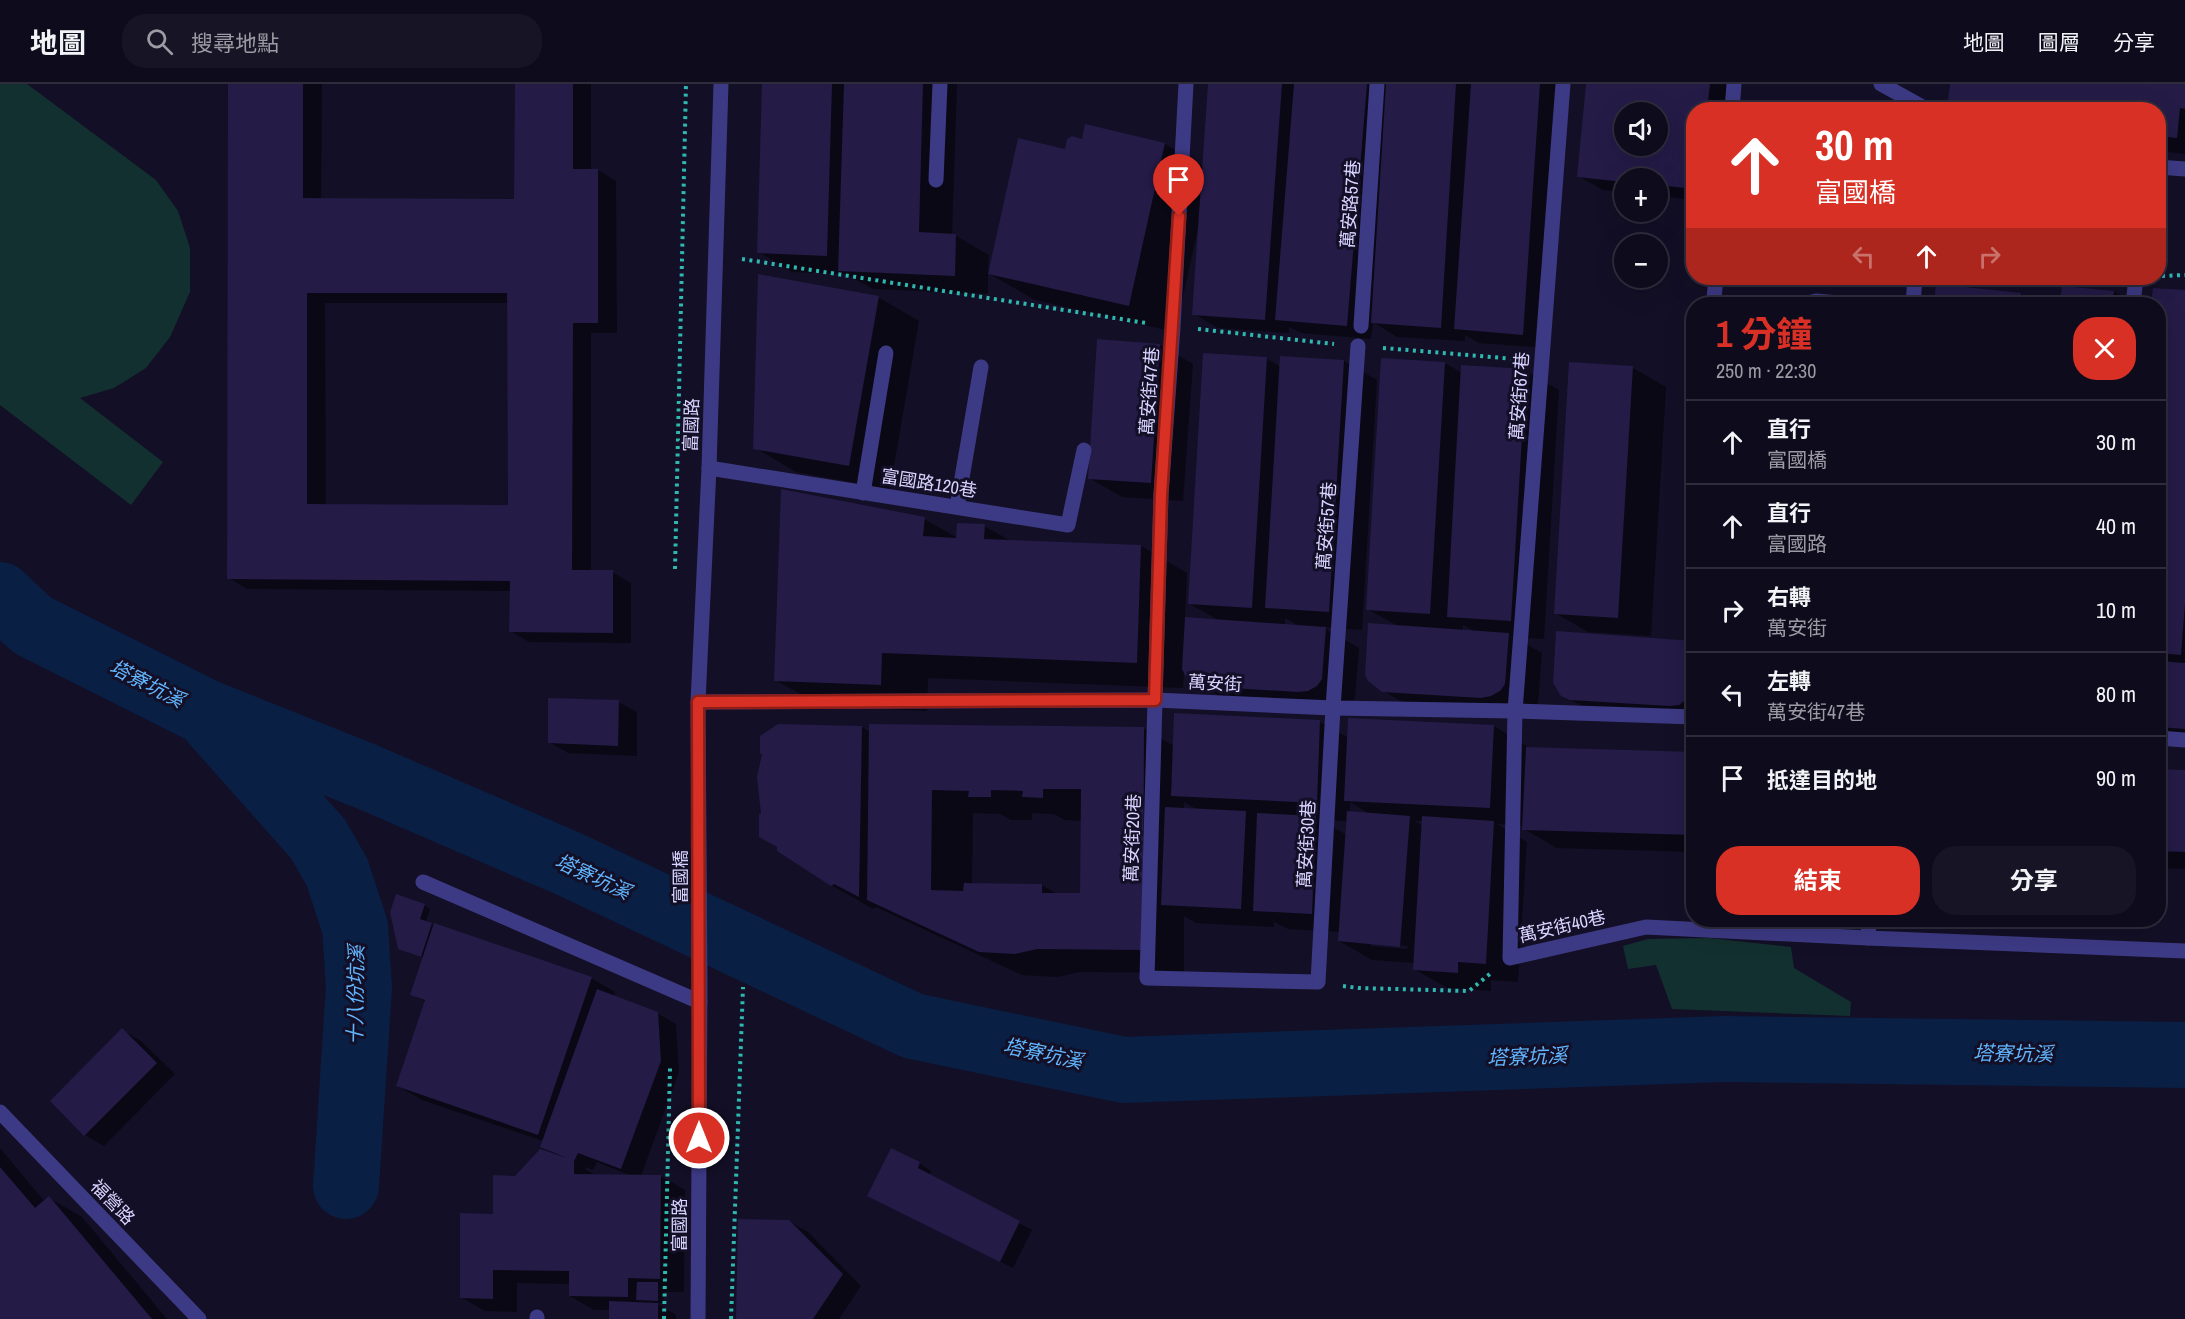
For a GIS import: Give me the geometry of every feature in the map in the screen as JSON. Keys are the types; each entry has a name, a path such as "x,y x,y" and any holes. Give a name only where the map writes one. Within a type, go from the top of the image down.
{"street":[{"name":"富國路","path":"698,768 698,702 709,468 721,84"},
{"path":"936,180 940,84"},
{"name":"萬安街47巷","path":"1155,700 1161,495 1186,84"},
{"name":"萬安路57巷","path":"1361,326 1377,84"},
{"name":"萬安街67巷","path":"1515,711 1563,84"},
{"path":"1733,102 1734,84"},
{"path":"1881,84 1914,102"},
{"path":"2166,168 2185,169"},
{"name":"萬安街57巷","path":"1333,708 1358,346"},
{"path":"863,492 886,353"},
{"path":"957,507 981,367"},
{"name":"富國路120巷","path":"709,468 1068,525 1084,450"},
{"name":"萬安街","path":"698,702 1155,700 1333,708 1686,717"},
{"name":"萬安街20巷","path":"1155,700 1147,978 1318,982"},
{"name":"萬安街30巷","path":"1318,982 1333,708"},
{"name":"萬安街40巷","path":"1515,711 1510,958 1646,927 2185,951"},
{"path":"2166,739 2185,740"},
{"name":"富國橋","path":"698,768 700,994"},
{"path":"423,882 700,994"},
{"path":"1868,938 1869,927"},
{"name":"富國路","path":"698,1319 700,994"},
{"name":"福營路","path":"0,1112 199,1319"}],"path":[{"path":"675,574 686,84"},
{"path":"716,255 1173,327"},
{"path":"2166,276 2185,275"},
{"path":"1318,982 1359,988 1469,991 1510,958"},
{"path":"731,1319 743,987"},
{"path":"664,1319 670,1060"}],"green space":[{"path":"0,84 27,84 156,180 178,211 190,248 190,292 170,337 146,368 114,388 80,398 163,462 131,505 0,405"},
{"path":"1709,938 1791,947 1794,968 1851,1002 1850,1016 1672,1009 1656,965 1628,969 1623,946 1648,939"}],"building":[{"path":"228,84 303,84 303,198 514,199 515,84 573,84 573,169 598,169 598,323 573,323 572,570 613,570 613,633 509,632 510,581 227,579","holes":["307,293 507,293 508,505 307,504"]},
{"path":"762,84 832,84 827,256 757,253"},
{"path":"844,84 923,84 919,232 956,234 955,276 838,271"},
{"path":"1208,84 1282,84 1265,320 1192,315"},
{"path":"1294,84 1367,84 1347,326 1275,320"},
{"path":"1386,84 1456,84 1441,328 1371,323"},
{"path":"1471,84 1540,84 1523,335 1454,329"},
{"path":"1586,84 1710,84 1708,102 1686,102 1686,188 1668,186 1668,168 1614,168 1614,181 1577,177"},
{"path":"1950,84 2185,84 2185,109 2180,108 2177,138 2166,137 2166,102 1948,102"},
{"path":"1085,124 1165,143 1129,306 988,274 1018,138 1065,149 1067,139 1072,136 1082,139"},
{"path":"758,274 879,296 849,466 753,449"},
{"path":"1936,285 2021,293 2021,297 1935,297"},
{"path":"2062,286 2114,291 2114,297 2061,297"},
{"path":"2153,288 2185,290 2185,604 2181,655 2166,654 2166,297 2152,297"},
{"path":"1097,339 1160,344 1151,483 1088,479"},
{"path":"1203,353 1267,357 1252,608 1188,604"},
{"path":"1280,356 1344,360 1329,612 1265,608"},
{"path":"1381,358 1445,362 1430,614 1366,610"},
{"path":"1569,362 1633,366 1618,618 1554,614"},
{"path":"1461,365 1526,369 1511,621 1447,617"},
{"path":"781,489 925,517 923,536 956,538 957,523 985,524 984,539 1141,545 1137,663 882,653 881,685 774,681"},
{"path":"1185,617 1326,627 1322,679 1317,686 1308,691 1298,692 1199,686 1185,675 1182,669"},
{"path":"1368,623 1509,633 1505,684 1500,691 1481,698 1382,692 1368,681 1365,675"},
{"path":"1556,631 1686,640 1686,699 1679,705 1570,700 1561,696 1553,683"},
{"path":"2166,662 2185,663 2185,729 2166,728"},
{"path":"548,698 619,700 618,746 548,743"},
{"path":"1174,713 1320,720 1317,803 1171,796"},
{"path":"1348,718 1494,725 1490,808 1344,801"},
{"path":"778,724 862,726 859,897 834,884 831,886 777,851 777,847 759,837 759,814 761,814 757,777 762,754 760,754 760,736"},
{"path":"869,724 1144,727 1143,950 1037,949 1015,954 979,952 867,900","holes":["1043,789 1081,789 1080,893 1042,893 1042,884 964,883 963,891 931,890 932,790 969,791 968,797 991,797 991,790 1023,791 1022,797 1043,798"]},
{"path":"1526,747 1686,752 1686,835 1522,830"},
{"path":"2166,769 2185,770 2185,852 2166,851"},
{"path":"1165,807 1246,811 1241,909 1161,905"},
{"path":"1347,811 1410,816 1400,947 1338,941"},
{"path":"1257,813 1316,816 1312,914 1253,911"},
{"path":"1422,816 1494,821 1486,964 1458,962 1458,973 1413,970"},
{"path":"396,894 425,904 420,919 432,923 421,957 398,949 390,912"},
{"path":"434,923 592,977 538,1135 396,1086 425,1000 410,995"},
{"path":"597,989 658,1012 661,1061 621,1169 578,1153 574,1161 574,1174 661,1175 660,1279 628,1278 628,1297 569,1296 569,1271 493,1270 493,1299 460,1298 460,1213 493,1214 493,1175 515,1176 540,1149 567,1158 540,1147"},
{"path":"122,1028 157,1063 84,1136 50,1101"},
{"path":"891,1148 920,1162 918,1168 1020,1221 1000,1262 867,1196"},
{"path":"0,1167 35,1208 49,1196 152,1319 0,1319"},
{"path":"738,1219 789,1220 843,1274 813,1319 736,1319"},
{"path":"637,1282 658,1282 658,1301 636,1300"},
{"path":"609,1301 658,1303 658,1319 609,1319"}],"waterway":[{"name":"塔寮坑溪","path":"0,595 32,625 205,712 365,776 569,864 913,1026 1124,1070 1724,1049 2185,1055"},
{"name":"十八份坑溪","path":"214,722 318,839 337,872 355,927 359,987 346,1186"}],"route":[{"path":"699,1138 698,702 1155,700 1161,495 1179,216"}]}
